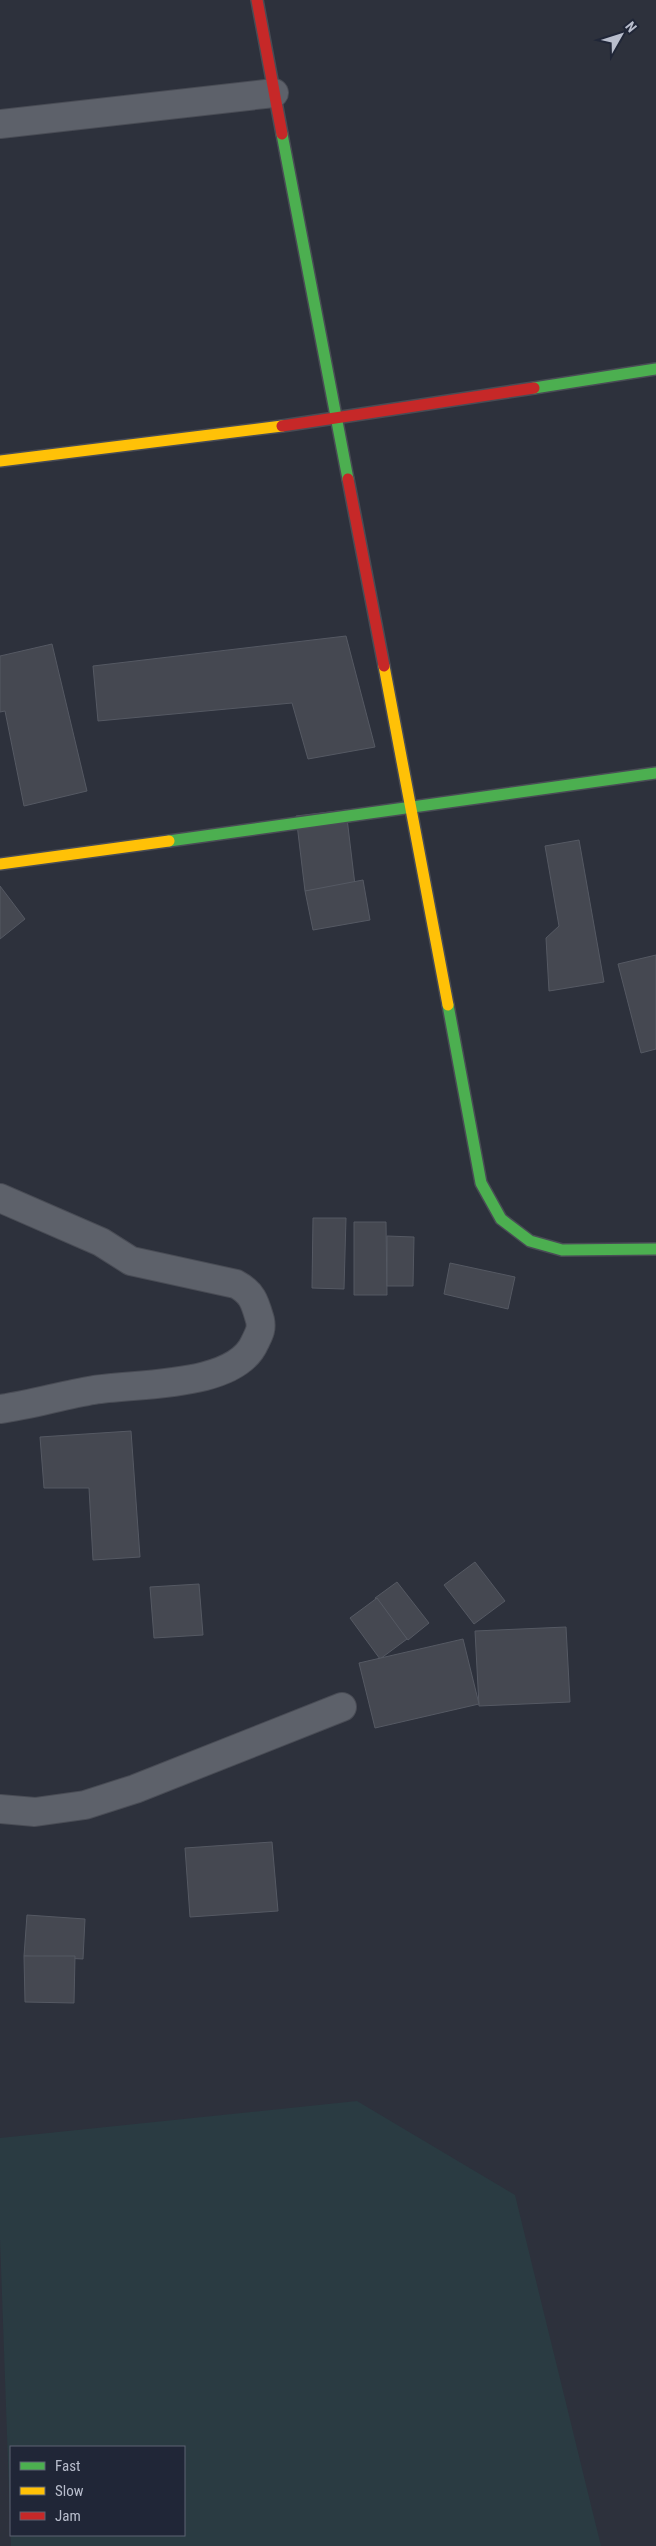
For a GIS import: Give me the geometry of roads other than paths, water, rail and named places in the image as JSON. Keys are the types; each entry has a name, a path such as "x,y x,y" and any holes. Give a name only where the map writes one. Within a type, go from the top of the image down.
{"street":[{"path":"257,0 335,419 412,806 482,1183 502,1219 530,1242 562,1250 656,1249"},
{"path":"0,124 274,93"},
{"path":"0,461 335,419 656,369"},
{"path":"0,864 656,773"},
{"path":"0,1198 101,1242 131,1261 236,1284 254,1298 262,1327 252,1351 238,1363 218,1372 170,1382 95,1390 0,1409"},
{"path":"0,1809 35,1812 85,1805 136,1789 342,1707"}]}
